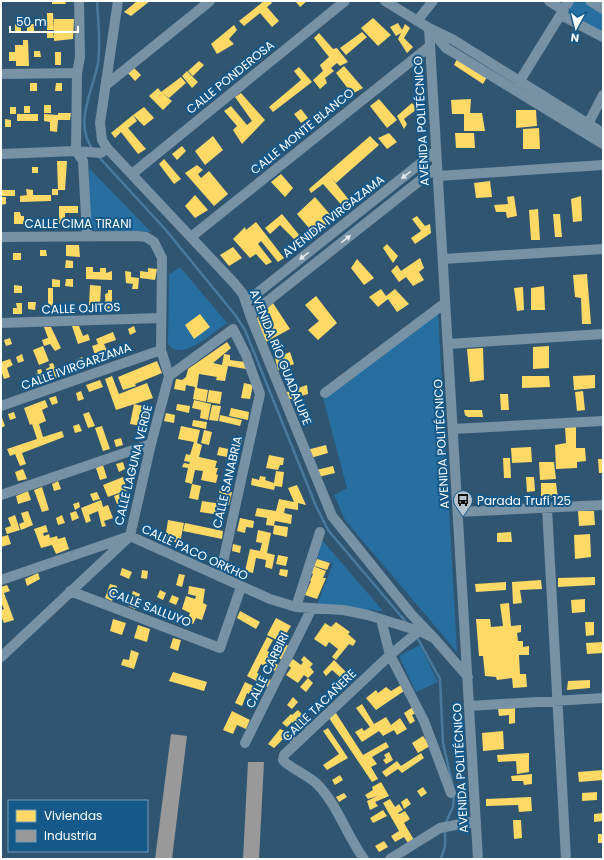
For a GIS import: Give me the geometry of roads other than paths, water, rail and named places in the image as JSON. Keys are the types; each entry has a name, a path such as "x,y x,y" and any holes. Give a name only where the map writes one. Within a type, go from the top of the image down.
{"street":[{"path":"79,1 80,57 76,73 76,151 83,161 87,235"},
{"name":"AVENIDA RÍO GUADALUPE","path":"118,1 100,123 104,151 132,174 234,283 246,302 332,516 411,614 468,677"},
{"path":"106,85 210,1"},
{"name":"CALLE PONDEROSA","path":"132,174 345,1"},
{"path":"385,1 429,28 452,39 603,133"},
{"path":"417,21 433,1"},
{"path":"548,1 562,12 603,37"},
{"path":"519,82 569,1"},
{"path":"590,1 603,8"},
{"path":"429,28 446,48 603,144"},
{"name":"AVENIDA POLITÉCNICO","path":"429,28 478,859"},
{"name":"CALLE MONTE BLANCO","path":"191,237 430,46"},
{"path":"1,74 76,73"},
{"path":"588,124 603,95"},
{"path":"1,154 104,151"},
{"name":"AVENIDA IVIRGAZAMA","path":"246,302 436,151"},
{"path":"250,315 438,172 603,165"},
{"name":"CALLE CIMA TIRANI","path":"1,237 87,235 137,236 154,242 162,258 161,318"},
{"path":"443,259 603,249"},
{"path":"325,393 445,303"},
{"path":"161,318 161,350 169,376"},
{"name":"CALLE OJITOS","path":"1,323 161,318"},
{"name":"CALLE SANABRIA","path":"169,376 233,329 246,355 260,394 220,576"},
{"path":"448,344 603,334"},
{"name":"CALLE IVIRGARZAMA","path":"1,406 161,350"},
{"name":"CALLE LAGUNA VERDE","path":"1,657 130,536 150,444 169,376"},
{"path":"453,429 603,421"},
{"path":"1,495 150,444"},
{"path":"458,512 603,505"},
{"path":"547,508 566,859"},
{"path":"296,607 320,532"},
{"name":"CALLE PACO ORKHO","path":"1,580 130,536 270,599 296,607 343,610 381,619 419,631 434,638"},
{"name":"CALLE SALLUYO","path":"70,591 220,648 241,587"},
{"name":"CALLE CARBIRI","path":"246,743 312,608"},
{"path":"381,619 390,655 424,721 451,792"},
{"name":"CALLE TACAÑERE","path":"364,859 343,822 318,785 301,771 285,764 283,760 284,755 390,655 419,631"},
{"path":"469,706 603,698"},
{"path":"390,859 440,828 476,821"}],"waterway":[{"path":"93,150 87,140 84,118 96,74 99,55 97,1"},
{"path":"97,155 165,229 236,316 245,330 316,506 328,530 406,622"},
{"path":"418,639 440,679 443,743 453,787"},
{"path":"446,822 453,807 454,794"},
{"path":"441,859 445,846 445,831"}],"place":[{"name":"Parada Trufi 125","path":"463,517"}]}
